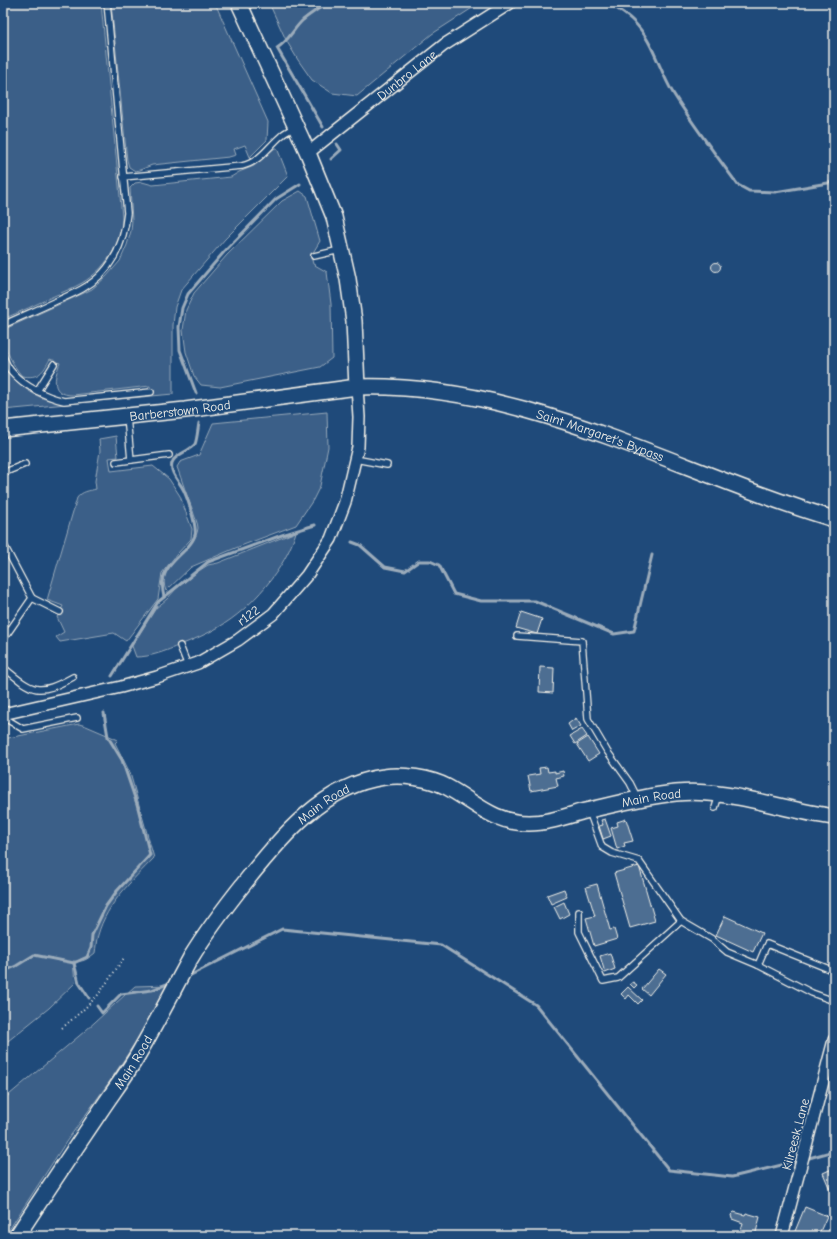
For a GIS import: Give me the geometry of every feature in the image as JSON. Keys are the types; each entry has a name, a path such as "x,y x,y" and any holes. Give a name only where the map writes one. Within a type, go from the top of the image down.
{"main road":[{"path":"239,3 308,153 334,217 348,279 354,322 357,387"},
{"name":"Barberstown Road","path":"3,429 184,410 357,387"},
{"name":"Saint Margaret's Bypass","path":"357,387 388,387 434,390 468,396 540,413 583,427 720,480 806,511 834,519"},
{"name":"Main Road","path":"17,1236 135,1060 183,973 210,928 283,837 319,805 354,785 371,779 387,776 416,778 445,786 492,815 509,821 527,823 546,821 638,799 678,793 717,801 834,817"}],"street":[{"name":"Dunbro Lane","path":"308,153 444,45 510,3"},
{"name":"r122","path":"3,716 158,677 198,663 238,640 273,614 307,575 331,539 345,502 358,447 359,417 357,387"},
{"name":"Kilreesk Lane","path":"782,1236 834,1040"}],"lane":[{"path":"3,325 83,288 99,277 110,264 120,245 125,228 127,212 106,3"},
{"path":"123,177 242,166 249,164 262,155 282,134 296,126"},
{"path":"314,256 341,250"},
{"path":"3,356 12,372 37,391 52,398 64,401 151,392"},
{"path":"37,391 54,364"},
{"path":"127,416 131,460"},
{"path":"116,462 170,455"},
{"path":"356,459 387,464"},
{"path":"3,473 25,464"},
{"path":"3,542 32,598 60,612"},
{"path":"3,640 32,598"},
{"path":"516,636 582,641 588,720 607,751 630,783 638,799"},
{"path":"180,646 188,666"},
{"path":"3,668 33,689 47,689 63,683 73,677"},
{"path":"3,716 22,729 77,718"},
{"path":"588,811 602,847 612,853 639,861 681,921 712,939 727,952 758,965 812,993 834,1001"},
{"path":"579,912 579,932 603,981 618,978 681,921"},
{"path":"758,965 767,944 834,971"}],"path":[{"path":"62,1028 98,995 124,958"}],"shaded area":[{"path":"3,3 101,3 122,217 119,237 111,255 98,271 75,287 3,319"},
{"path":"111,3 215,3 268,122 267,140 250,157 245,145 234,149 236,155 229,157 152,165 135,171 129,167 127,160"},
{"path":"269,3 480,3 432,34 357,96 332,93 312,80 286,40"},
{"path":"275,148 277,148 288,176 225,239 181,290 175,307 173,325 173,394 3,410 3,361 12,376 26,389 50,401 59,402 151,393 150,386 73,395 60,392 57,389 55,380 60,363 50,359 40,374 28,377 22,376 8,354 4,340 5,329 92,289 106,277 120,261 127,245 132,220 130,188 135,183 142,182 153,185 231,177 254,166"},
{"path":"300,191 307,196 320,241 311,256 313,264 327,272 331,304 332,358 320,367 220,387 201,385 194,376 186,352 183,330 186,310 194,293 227,255 282,201"},
{"path":"327,412 328,447 320,486 313,500 296,525 191,567 166,591 164,582 166,573 191,544 196,536 198,528 177,467 180,462 199,455 213,423"},
{"path":"116,436 118,457 109,458 111,471 153,466 169,479 180,496 192,529 191,539 162,573 158,599 126,641 114,633 60,642 56,637 64,632 57,617 63,606 47,600 77,498 83,493 96,489 95,481 100,451 99,439"},
{"path":"296,532 291,546 276,573 255,599 243,610 219,627 205,634 153,655 136,657 132,646 156,608 197,572 208,565 218,563"},
{"path":"79,724 118,740 115,743 130,773 154,858 121,893 107,913 98,935 95,953 85,960 73,961 75,983 49,1008 3,1045 3,739"},
{"path":"169,985 162,1000 110,1081 66,1142 5,1236 3,1236 3,1100 85,1031 135,986"}],"building":[{"path":"714,263 718,263 720,267 718,271 714,271 712,269 712,265"},
{"path":"521,612 542,619 537,634 516,628"},
{"path":"540,667 554,668 553,693 539,692"},
{"path":"576,718 581,726 572,731 568,724"},
{"path":"582,729 587,736 575,744 570,736"},
{"path":"588,737 599,754 588,761 577,744"},
{"path":"547,767 548,772 555,771 555,773 563,771 564,776 556,778 558,786 531,791 528,776 540,774 539,768"},
{"path":"605,819 611,836 603,839 599,826 603,825 601,820"},
{"path":"626,819 633,841 624,843 625,846 617,849 611,828 618,826 617,822"},
{"path":"639,866 655,921 630,928 614,873"},
{"path":"597,884 610,930 614,929 617,939 594,946 586,918 595,916 586,887"},
{"path":"564,889 567,897 551,904 547,895"},
{"path":"564,902 569,914 560,919 554,907"},
{"path":"725,916 762,933 753,952 716,935"},
{"path":"610,953 615,969 605,973 600,956"},
{"path":"659,969 666,974 649,995 642,989"},
{"path":"633,982 637,985 634,988 630,984"},
{"path":"628,987 642,1000 638,1004 629,995 626,999 621,994"},
{"path":"834,1168 834,1199 823,1173"},
{"path":"805,1207 827,1216 818,1236 793,1236"},
{"path":"734,1212 745,1215 746,1213 760,1217 755,1236 739,1236 743,1223 732,1219 731,1215"}],"waterway":[{"path":"323,127 277,48 285,42 303,20 326,3"},
{"path":"609,3 633,21 646,37 673,93 738,185 749,191 775,192 834,182"},
{"path":"331,159 341,150 337,144"},
{"path":"196,393 180,350 179,327 182,308 188,294 224,252 276,199 300,184"},
{"path":"164,597 162,582 166,570 191,543 195,535 188,500 172,470 172,463 173,460 195,444 199,423"},
{"path":"112,676 158,602 208,562 282,535 315,525"},
{"path":"352,542 360,545 385,567 405,571 419,561 430,561 439,565 454,594 481,601 535,601 614,634 634,631 652,555"},
{"path":"3,972 34,955 74,963 87,957 91,948 92,935 106,906 117,891 150,855 137,804 122,760 108,737 104,713"},
{"path":"187,977 282,929 441,945 536,1005 669,1170 732,1177 798,1161"},
{"path":"74,963 79,983 89,998"},
{"path":"97,1006 102,1013 121,994 152,990 172,982"},
{"path":"809,1158 834,1151"}]}
